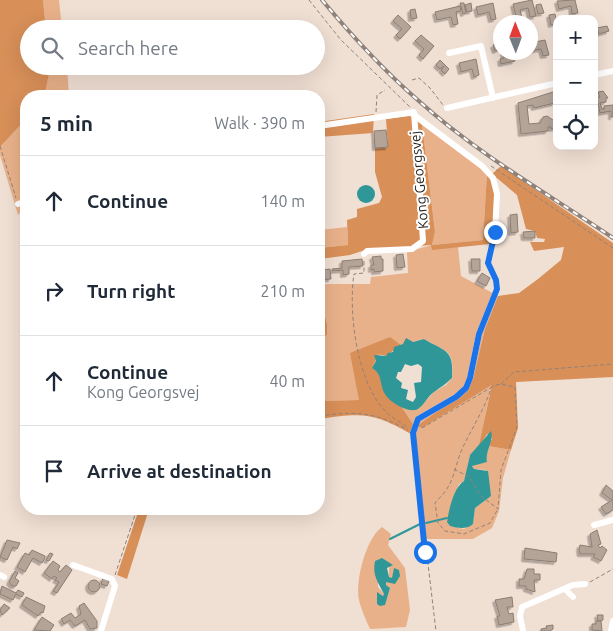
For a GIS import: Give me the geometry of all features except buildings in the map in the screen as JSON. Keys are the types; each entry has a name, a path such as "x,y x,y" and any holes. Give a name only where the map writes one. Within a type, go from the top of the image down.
{"street":[{"path":"449,53 481,46 493,98"},
{"path":"598,74 613,71"},
{"path":"447,108 553,84"},
{"path":"502,96 504,103"},
{"name":"Kong Georgsvej","path":"364,254 367,251 412,249 423,241 414,114"},
{"name":"Kong Georgsvej","path":"325,125 414,114 482,166 493,178 497,194 495,232 488,263 496,280 497,289 479,334 468,383 456,397 418,419 413,433"},
{"path":"594,525 613,520"},
{"path":"73,565 112,579 114,586 102,631"},
{"path":"523,631 520,616 522,607 566,588 585,584"},
{"path":"566,588 573,597"},
{"path":"611,631 613,621"}],"path":[{"path":"309,0 342,40 406,100 414,114"},
{"path":"412,80 419,78 447,108"},
{"path":"376,118 375,101 377,95 385,90"},
{"path":"0,146 18,204"},
{"path":"488,164 613,248"},
{"path":"364,254 364,273 354,274 352,286 352,311 361,366 382,406 413,433 436,631"},
{"path":"501,384 514,372 613,364"},
{"path":"413,433 492,386 501,384 515,387 517,427 502,470 498,509 490,524 464,534 445,532 438,523 435,503 448,487 464,445 487,402 492,386"},
{"path":"325,415 339,413 372,415 385,418 413,433"},
{"path":"454,469 469,477 481,496 498,509"},
{"path":"112,579 135,515"},
{"path":"585,584 613,569"}],"shaded area":[{"path":"0,0 43,0 45,20 20,20 20,75 49,75 46,89 20,90 20,125 0,147"},
{"path":"43,0 59,0 61,20 45,20"},
{"path":"48,75 68,75 69,90 46,89"},
{"path":"374,114 373,133 325,137 325,121"},
{"path":"410,116 422,124 435,232 432,245 483,240 487,173 494,188 496,205 493,238 490,244 432,250 431,245 365,250 350,255 325,258 325,247 348,245 347,220 357,217 357,209 379,203 382,197 375,172 375,148 388,147 386,119"},
{"path":"422,124 487,173 483,240 432,245 435,232"},
{"path":"20,125 20,213 18,215 0,155 0,147"},
{"path":"501,166 613,243 613,377 516,382 518,428 511,450 488,446 492,439 487,434 478,449 492,385 422,428 417,426 459,396 473,379 485,329 498,296 519,293 561,260 564,247 534,251 530,242 544,242 545,239 537,238 535,231 526,229 517,195 492,174"},
{"path":"347,227 348,245 325,247 325,229"},
{"path":"432,245 432,249 458,247 461,276 498,296 485,329 473,379 422,428 492,385 478,449 470,455 464,481 459,484 447,521 450,526 464,529 473,524 475,508 491,496 486,470 474,469 472,465 487,462 488,446 511,450 503,478 499,511 492,528 473,539 423,539 411,434 413,424 402,407 414,410 419,408 434,392 446,385 452,378 452,361 447,352 424,339 401,345 389,337 360,400 325,401 325,336 327,335 327,324 325,284 370,284 371,277 408,273 407,252"},
{"path":"325,315 327,324 327,335 325,336"},
{"path":"390,337 401,345 386,356 378,354 372,368 378,371 413,424 411,434 376,418 366,416 357,415 325,418 325,401 359,400 350,353"},
{"path":"137,515 147,515 127,579 117,575"},
{"path":"382,527 391,534 388,545 405,568 410,610 406,627 370,629 361,607 358,592 360,571 371,540","holes":["389,563 389,577 392,579 386,581 386,585 390,588 387,597 377,604 379,593 383,596 384,594 378,587 378,579"]}],"water":[{"path":"366,185 372,188 375,194 372,200 366,203 360,200 357,194 360,188"},
{"path":"406,338 413,342 424,339 447,352 451,361 452,378 432,394 418,409 414,410 405,409 387,397 378,373 372,368 376,361 374,355 386,356 388,353 393,352 394,347 403,344","holes":["405,364 411,366 418,364 422,367 421,382 414,383 416,397 413,402 406,399 408,390 401,388 402,383 396,378 398,372 401,372"]},
{"path":"491,431 492,435 487,462 472,466 474,469 488,471 491,496 475,508 473,524 465,528 450,526 447,522 451,505 457,488 464,481 470,455"},
{"path":"382,558 393,565 387,568 389,577 392,578 394,568 399,570 400,576 395,584 386,582 386,585 390,588 385,605 380,606 377,604 377,592 383,596 384,594 376,578 374,566 375,561"}],"waterway":[{"path":"426,523 447,518"},
{"path":"390,539 420,524"}],"railway":[{"path":"322,0 381,66 442,121 489,156 613,238"}],"route":[{"path":"425,552 413,433 414,425 418,419 456,397 466,388 478,345 479,334 497,289 496,280 488,263 490,251 494,244 495,232"}]}
